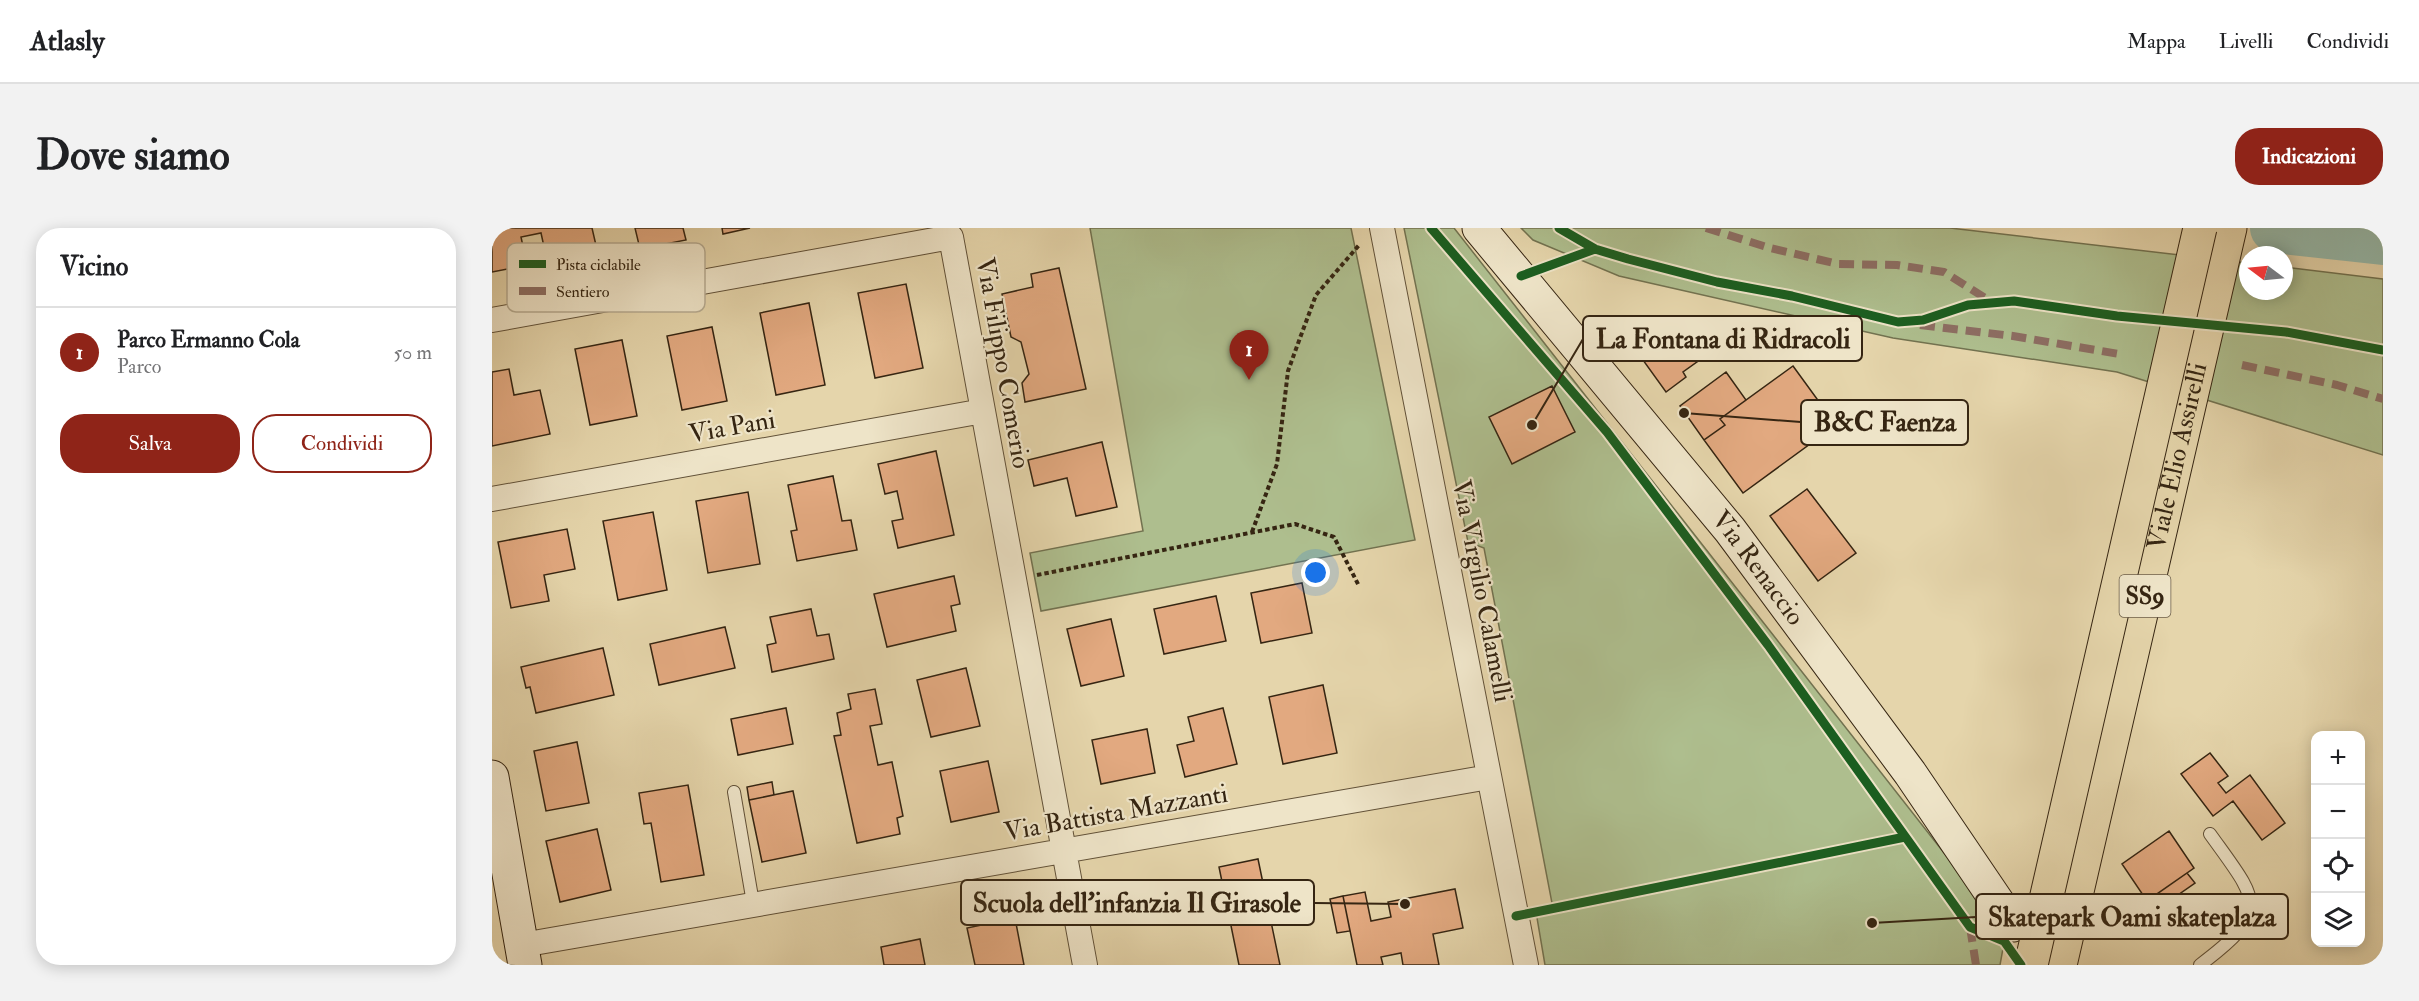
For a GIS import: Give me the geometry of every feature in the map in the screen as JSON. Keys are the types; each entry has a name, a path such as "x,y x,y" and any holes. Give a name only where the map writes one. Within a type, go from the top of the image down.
{"main road":[{"name":"Viale Elio Assirelli","path":"2031,965 2200,228"},
{"name":"Viale Elio Assirelli","path":"2060,965 2230,228"}],"street":[{"name":"Via Virgilio Calamelli","path":"1382,228 1526,965"},
{"name":"Via Renaccio","path":"1479,228 1730,530 1910,773 2013,925"},
{"name":"Via Filippo Comerio","path":"705,281 951,237 1085,965"},
{"name":"Via Filippo Comerio","path":"492,320 536,312"},
{"name":"Via Pani","path":"492,499 983,411"},
{"path":"492,777 524,955"},
{"name":"Via Battista Mazzanti","path":"524,955 753,903 1064,852 1172,831 1489,777"}],"lane":[{"path":"734,792 753,903"},
{"path":"2200,965 2237,935 2248,921 2251,899 2244,882 2210,834"}],"path":[{"path":"1252,532 1277,464 1288,371 1316,295 1360,244 1359,236"},
{"path":"1014,580 1295,524 1334,537 1359,586"}],"green space":[{"path":"1090,228 1351,228 1415,540 1041,611 1030,553 1143,531"},
{"path":"1404,228 1454,228 2006,932 2000,965 1545,965 1536,912 1552,903 1484,548 1468,542"},
{"path":"1521,228 1950,228 2239,262 2239,300 2293,300 2293,268 2383,279 2383,455 2117,372 1893,338 1619,276 1533,240"}],"building":[{"path":"492,228 592,228 595,243 543,243 541,233 521,237 522,243 507,243 507,269 492,272"},
{"path":"635,228 683,228 686,240 671,243 639,243"},
{"path":"722,228 750,228 723,234"},
{"path":"1059,268 1086,389 1025,402 1022,383 1029,374 1021,342 1011,337 1002,294 1033,287 1031,274"},
{"path":"906,284 923,368 875,378 858,293"},
{"path":"809,303 825,385 776,395 760,313"},
{"path":"712,327 727,401 682,410 667,336"},
{"path":"1654,335 1668,355 1695,336 1708,354 1683,372 1686,377 1666,392 1635,349"},
{"path":"622,340 637,416 590,425 575,349"},
{"path":"1793,366 1836,425 1743,493 1704,440 1725,425 1720,419"},
{"path":"509,369 514,395 540,390 550,434 492,446 492,372"},
{"path":"1726,372 1746,400 1720,419 1725,425 1704,440 1680,406"},
{"path":"1552,386 1575,432 1512,464 1489,417"},
{"path":"1102,442 1117,507 1076,516 1067,478 1034,486 1028,460"},
{"path":"936,451 954,535 898,548 892,521 903,519 897,491 885,494 878,464"},
{"path":"833,476 842,521 851,520 857,550 797,561 791,531 797,530 788,485"},
{"path":"1807,489 1856,553 1818,581 1770,516"},
{"path":"748,492 760,564 708,573 696,501"},
{"path":"653,512 667,590 618,600 603,521"},
{"path":"567,529 575,569 544,575 549,601 511,608 498,542"},
{"path":"954,576 960,604 951,606 956,631 887,647 874,594"},
{"path":"1302,583 1312,633 1261,643 1251,593"},
{"path":"1216,596 1226,641 1164,654 1154,609"},
{"path":"811,609 817,636 829,634 834,659 772,672 767,645 776,643 770,617"},
{"path":"1111,619 1124,676 1081,686 1067,629"},
{"path":"725,627 735,668 659,685 650,644"},
{"path":"603,648 614,695 536,713 530,687 526,688 521,667"},
{"path":"966,668 980,726 931,737 917,680"},
{"path":"1323,685 1337,753 1283,764 1269,697"},
{"path":"875,689 882,724 870,726 878,765 892,762 903,816 897,818 900,834 857,843 834,736 841,735 837,713 851,709 848,694"},
{"path":"786,708 793,744 738,755 731,719"},
{"path":"1223,708 1237,764 1185,777 1177,745 1194,741 1188,717"},
{"path":"1147,729 1155,773 1101,784 1092,740"},
{"path":"577,742 589,803 546,811 534,751"},
{"path":"2210,753 2228,776 2218,783 2226,793 2250,775 2285,823 2262,840 2233,801 2213,816 2181,774"},
{"path":"988,761 999,812 951,822 940,771"},
{"path":"772,782 774,795 749,800 747,787"},
{"path":"688,785 704,875 661,882 651,823 644,824 639,793"},
{"path":"793,791 806,853 762,862 749,800"},
{"path":"597,829 611,890 560,902 546,841"},
{"path":"2169,831 2194,868 2147,901 2122,864"},
{"path":"1258,859 1280,965 1239,965 1219,867"},
{"path":"2187,873 2195,883 2162,906 2154,896"},
{"path":"1455,889 1463,928 1433,934 1439,965 1403,965 1401,953 1381,957 1383,965 1357,965 1343,896 1365,892 1371,921 1391,917 1388,902"},
{"path":"1343,896 1350,931 1337,933 1330,899"},
{"path":"1015,918 1024,965 975,965 967,928"},
{"path":"920,939 925,965 884,965 881,947"}],"waterway":[{"path":"2275,228 2383,240"}],"marked path":[{"path":"1706,228 1770,248 1838,264 1897,265 1944,272 1993,303"},
{"path":"1920,325 2013,336 2119,354"},
{"path":"2242,365 2337,385 2383,399"},
{"path":"1970,927 1976,965"}],"cycle path":[{"path":"1431,228 1607,432 1768,645 1970,927 2004,941 2021,965"},
{"path":"1559,228 1595,249 1628,259 1717,282 1792,296 1898,322 1923,320 1968,305 2014,301 2117,316 2286,332 2383,350"},
{"path":"1521,276 1595,249"},
{"path":"1516,916 1905,837"}],"place":[{"name":"Parco Ermanno Cola","path":"1249,380"},
{"name":"B&C Faenza","path":"1684,413"},
{"name":"La Fontana di Ridracoli","path":"1532,425"},
{"name":"Scuola dell'infanzia Il Girasole","path":"1405,904"},
{"name":"Skatepark Oami skateplaza","path":"1872,923"}]}
